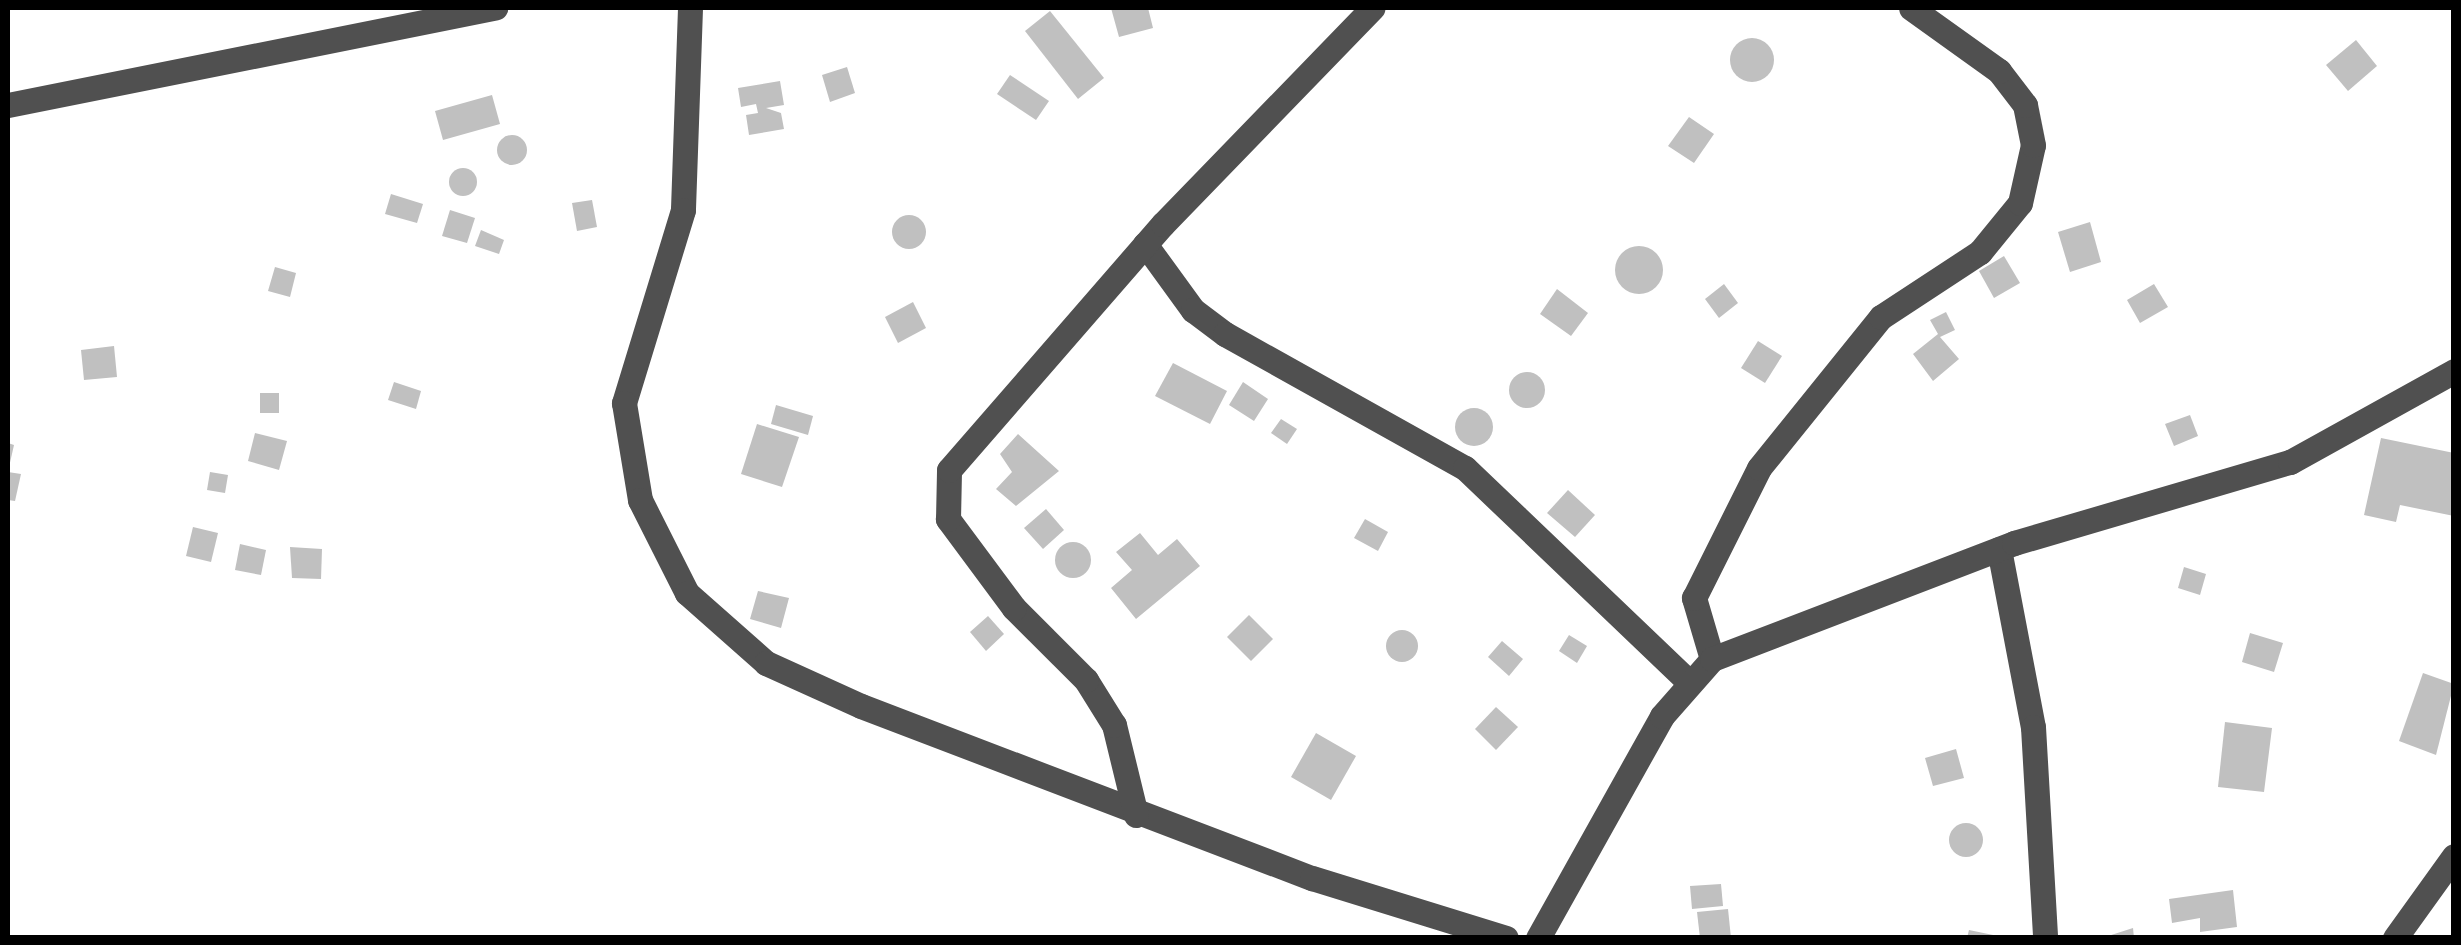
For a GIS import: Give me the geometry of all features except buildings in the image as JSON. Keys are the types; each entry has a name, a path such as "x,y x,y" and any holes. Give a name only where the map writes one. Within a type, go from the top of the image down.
{"street":[{"path":"8,105 495,8"},
{"path":"690,8 684,210 624,403 640,500 687,593 766,663 1136,814 1506,938"},
{"path":"1136,814 1114,725 1086,680 981,566 948,520 944,486 956,456 1145,244 1372,8"},
{"path":"1712,659 1694,598 1759,468 1880,318 1980,252 2020,203 2033,146 2025,105 1999,71 1911,8"},
{"path":"1145,244 1192,310 1225,334 1465,468 1687,680"},
{"path":"1538,938 1687,680 1712,659 1999,549 2290,462 2454,371"},
{"path":"1999,549 2033,727 2045,938"},
{"path":"2395,938 2454,856"}]}
